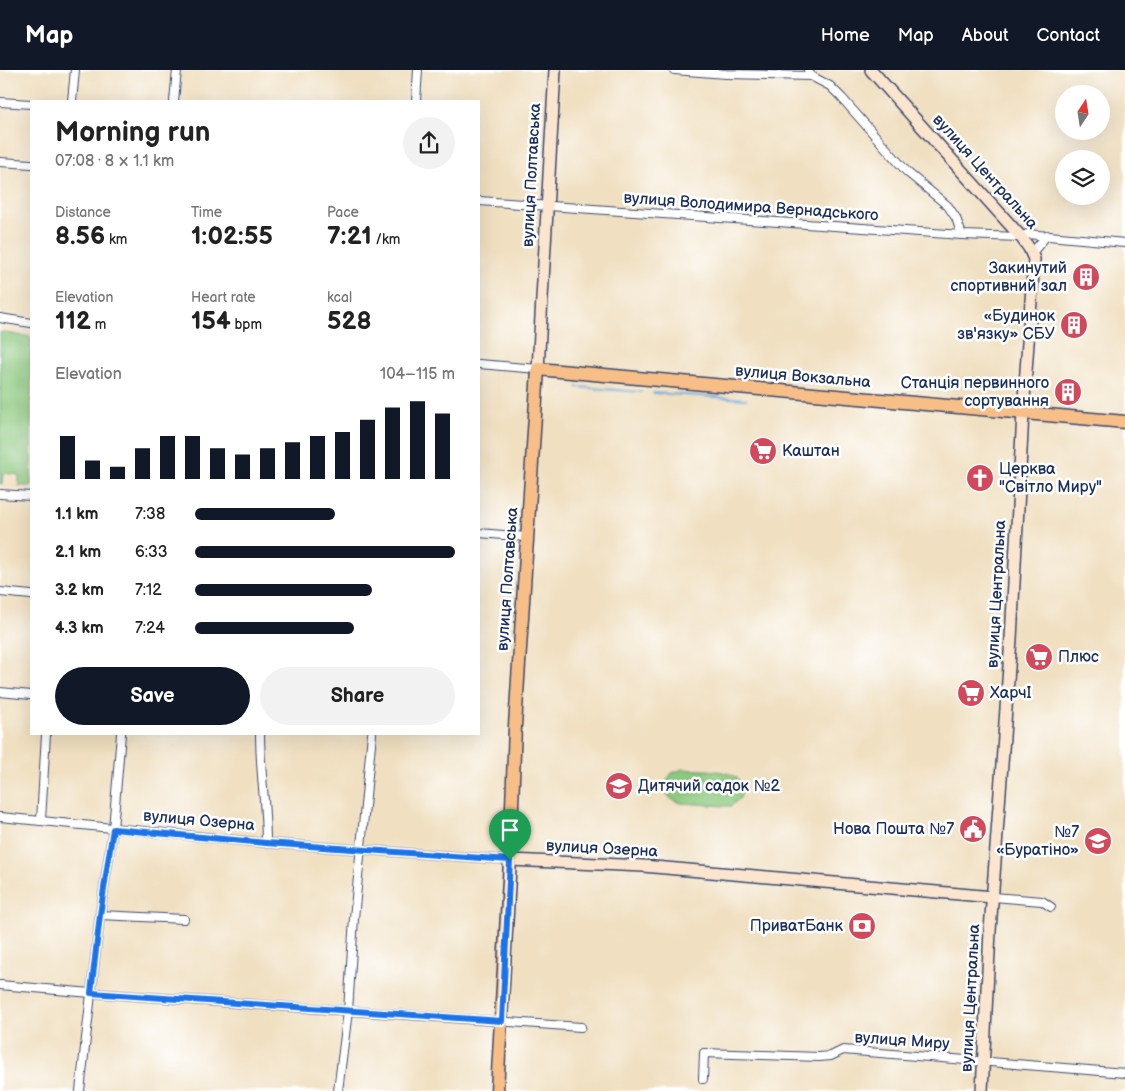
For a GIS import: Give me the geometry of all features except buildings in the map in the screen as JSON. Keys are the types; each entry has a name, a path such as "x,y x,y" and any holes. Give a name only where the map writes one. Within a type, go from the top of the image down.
{"main road":[{"name":"вулиця Вокзальна","path":"538,369 1125,422"},
{"name":"вулиця Полтавська","path":"497,1091 510,860 515,726 538,369"}],"street":[{"path":"72,100 75,70"},
{"path":"174,100 177,70"},
{"path":"416,100 418,70"},
{"name":"вулиця Полтавська","path":"538,369 555,70"},
{"path":"674,70 726,74 810,73 830,86 907,172 948,206 956,218 962,234"},
{"name":"вулиця Центральна","path":"871,70 1022,237 1032,253 1034,273 1023,413 1011,648 993,897 982,1091"},
{"path":"0,102 30,104"},
{"path":"0,162 30,164"},
{"name":"вулиця Володимира Вернадського","path":"480,201 962,234 1022,237 1027,234 1047,235 1125,243"},
{"path":"1032,253 1047,235"},
{"path":"0,318 30,323"},
{"name":"вулиця Вокзальна","path":"480,364 538,369"},
{"path":"0,494 30,496"},
{"path":"480,533 527,537"},
{"path":"0,592 30,595"},
{"path":"0,692 30,695"},
{"path":"41,821 46,735"},
{"path":"80,1091 100,915 113,829 121,735"},
{"path":"260,735 266,808 266,843"},
{"path":"338,1091 348,1011 354,918 372,735"},
{"name":"вулиця Озерна","path":"0,817 266,843 510,860 644,866 1042,900 1051,907"},
{"path":"100,915 184,919"},
{"path":"0,985 581,1027"},
{"name":"вулиця Миру","path":"703,1079 704,1053 819,1057 831,1056 843,1050 1125,1072"}],"green space":[{"path":"0,332 30,337 30,486 19,486 19,475 3,473 2,484 0,484"},
{"path":"683,769 724,772 733,775 739,780 742,788 740,798 731,806 681,803 671,799 667,794 665,783 672,773"}],"waterway":[{"path":"577,387 641,392"},
{"path":"653,393 746,399"}],"place":[{"name":"Закинутий спортивний зал","path":"1086,277"},
{"name":"«Будинок зв'язку» СБУ","path":"1074,325"},
{"name":"Станція первинного сортування","path":"1068,392"},
{"name":"Каштан","path":"763,451"},
{"name":"Церква \"Світло Миру\"","path":"980,478"},
{"name":"Плюс","path":"1039,657"},
{"name":"ХарчI","path":"971,693"},
{"name":"Дитячий садок №2","path":"619,786"},
{"name":"Нова Пошта №7","path":"973,829"},
{"name":"№7 «Буратіно»","path":"1098,841"},
{"name":"ПриватБанк","path":"862,926"}],"route":[{"path":"113,829 266,843 510,860 502,1021 91,993 113,829"}]}
